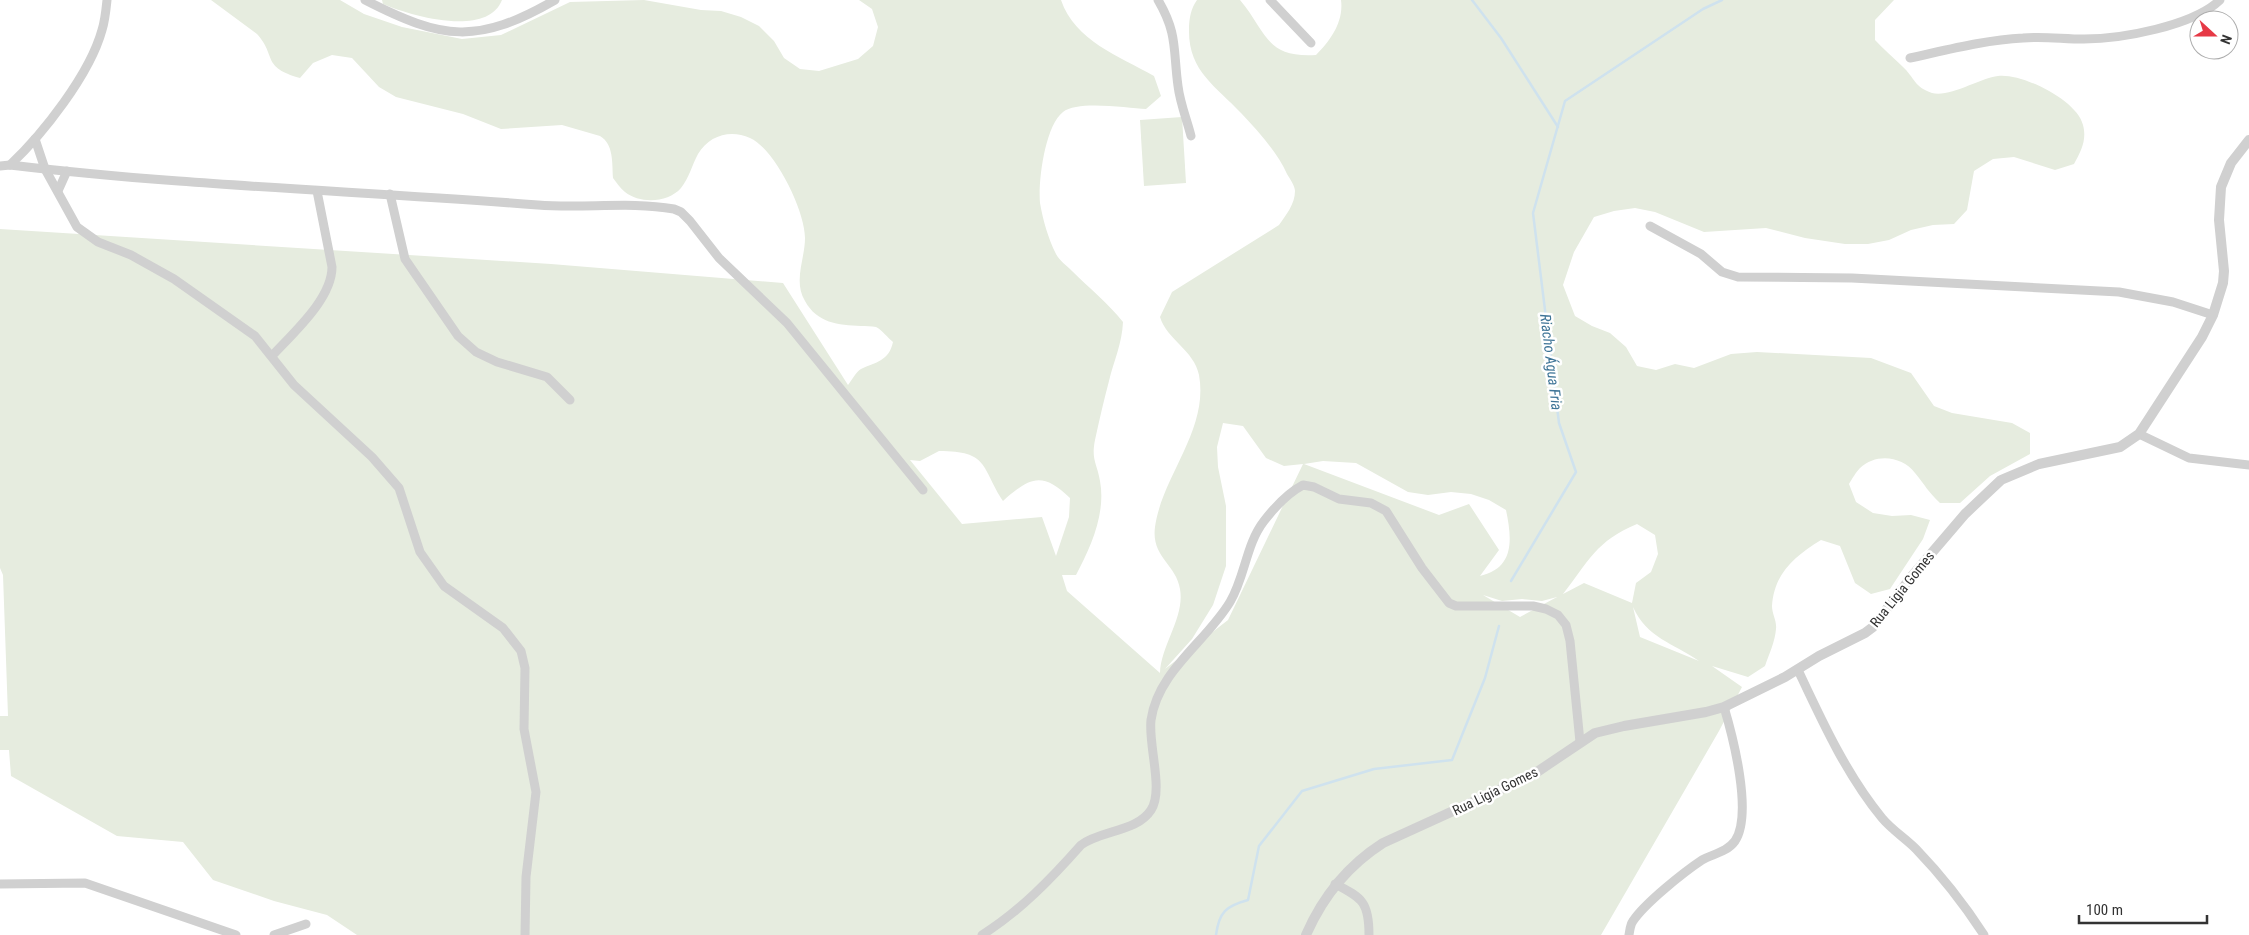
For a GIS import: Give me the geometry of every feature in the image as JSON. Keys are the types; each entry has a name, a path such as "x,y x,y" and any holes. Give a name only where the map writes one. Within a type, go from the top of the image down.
{"street":[{"path":"10,165 35,139 68,94 88,62 102,31 107,0"},
{"path":"365,0 409,22 440,31 462,33 506,23 555,0"},
{"path":"1158,0 1171,24 1175,40 1178,87 1191,136"},
{"path":"1270,0 1311,43"},
{"path":"1910,58 2005,39 2098,38 2136,32 2196,17 2209,10 2220,0"},
{"path":"35,139 45,169 77,227 87,235 148,264 174,279 255,336 294,385 372,457 399,488 420,552 438,580 458,598 503,628 521,651 525,668 524,729 536,792 526,877 525,935"},
{"name":"Rua Ligia Gomes","path":"1306,935 1325,897 1335,884 1366,854 1383,843 1534,774 1595,733 1724,707 1798,670 1865,633 1873,626 1912,576 1965,514 2001,480 2039,464 2120,447 2140,434 2202,336 2213,315 2223,283 2224,270 2219,220 2221,187 2231,163 2249,140"},
{"path":"0,166 10,165 317,191 390,194 549,206 664,207 682,212 719,258 787,323 923,490"},
{"path":"58,191 67,171"},
{"path":"272,356 321,300 332,277 332,267 317,191"},
{"path":"390,194 405,260 458,336 476,352 497,362 547,377 570,400"},
{"path":"1650,226 1701,254 1722,272 1738,277 1852,278 2119,292 2173,302 2213,315"},
{"path":"2140,434 2190,458 2249,465"},
{"path":"982,935 1003,921 1032,896 1090,838 1135,824 1151,811 1156,788 1151,719 1160,693 1171,672 1200,642 1231,601 1242,578 1251,548 1263,522 1290,493 1303,485 1314,487 1339,499 1372,503 1386,511 1422,568 1449,603 1464,606 1533,606 1546,609 1558,615 1566,625 1570,641 1580,742"},
{"path":"1798,670 1828,733 1865,795 1883,819 1912,845 1944,880 1984,935"},
{"path":"1629,935 1633,920 1648,905 1698,863 1728,848 1739,832 1742,814 1739,775 1736,751 1724,707"},
{"path":"0,884 85,883 236,935"},
{"path":"1335,884 1354,894 1365,905 1368,915 1368,935"},
{"path":"274,935 306,924"}],"shaded area":[{"path":"211,0 340,0 364,14 402,27 462,39 501,35 570,2 644,0 701,10 721,11 741,17 759,26 774,41 784,58 800,69 819,71 858,59 873,46 878,27 872,9 859,0 1061,0 1068,14 1087,37 1113,54 1154,76 1161,96 1146,109 1116,106 1079,106 1063,112 1057,119 1047,141 1040,181 1040,203 1044,222 1057,256 1123,322 1094,447 1094,457 1101,493 1101,505 1096,530 1076,575 1062,575 1067,591 1160,673 1161,662 1181,600 1178,580 1157,546 1155,527 1166,489 1191,434 1197,415 1200,395 1199,375 1196,366 1168,332 1160,317 1172,292 1279,225 1292,205 1295,196 1293,185 1267,142 1213,86 1198,67 1190,44 1189,29 1193,6 1197,0 1240,0 1269,41 1277,47 1286,52 1299,55 1316,55 1335,30 1340,16 1341,0 1894,0 1875,20 1875,40 1926,91 1939,94 1947,93 1998,76 2021,79 2047,90 2071,106 2083,125 2084,141 2074,164 2055,170 2014,157 1993,159 1974,171 1967,210 1954,224 1933,225 1911,230 1889,240 1868,244 1845,244 1805,238 1766,228 1704,232 1655,212 1635,208 1614,211 1594,217 1574,252 1563,285 1575,316 1592,326 1610,333 1626,347 1637,366 1656,370 1675,364 1694,368 1731,354 1757,352 1871,358 1911,373 1934,406 1952,413 2012,423 2030,433 2030,454 1990,476 1960,503 1940,503 1910,467 1896,460 1889,458 1874,460 1866,463 1859,470 1849,484 1856,502 1873,513 1892,516 1911,515 1930,520 1923,539 1890,589 1871,594 1855,583 1840,546 1821,540 1803,552 1788,567 1777,584 1774,594 1772,606 1776,629 1765,666 1748,677 1712,666 1742,687 1719,731 1601,935 357,935 327,915 274,901 213,880 183,842 117,836 11,776 9,750 0,750 0,716 8,716 3,575 0,568 0,229 551,264 783,283 848,385 859,370 885,357 893,342 876,327 844,325 822,318 805,301 800,286 800,270 805,238 800,213 787,182 778,167 760,144 750,138 743,135 728,134 714,138 698,154 684,184 675,193 662,199 638,199 625,192 613,178 610,149 605,140 600,136 562,125 501,129 463,114 396,97 379,87 352,58 332,55 313,63 300,78 280,70 275,65 257,34","holes":["1223,423 1243,426 1266,458 1284,466 1303,464 1228,620 1165,669 1192,639 1213,605 1226,566 1226,506 1218,467 1217,447","939,451 967,454 981,463 1003,501 1021,487 1036,480 1044,481 1060,489 1070,498 1069,517 1056,556 1042,517 962,524 910,460 920,461","1323,461 1356,463 1408,492 1428,495 1451,492 1471,494 1489,500 1506,510 1510,542 1505,559 1500,566 1480,576 1499,550 1469,504 1439,515 1304,464","1637,524 1655,535 1658,554 1651,572 1636,583 1632,603 1584,583 1563,594 1594,553 1612,537","1483,595 1502,601 1522,599 1542,601 1557,597 1520,617","1633,607 1653,633 1699,661 1640,637"]},
{"path":"382,0 502,0 494,12 481,18 465,21 447,21 411,14 383,4"},
{"path":"1182,117 1186,183 1144,186 1140,120"}],"waterway":[{"name":"Riacho Água Fria","path":"1472,0 1501,38 1558,127"},
{"name":"Riacho Água Fria","path":"1511,581 1576,472 1559,423 1533,213 1565,101 1703,9 1722,0"},
{"name":"Riacho Água Fria","path":"1216,935 1219,921 1225,911 1234,905 1248,900 1259,846 1302,791 1374,769 1452,760 1485,678 1499,626"}]}
